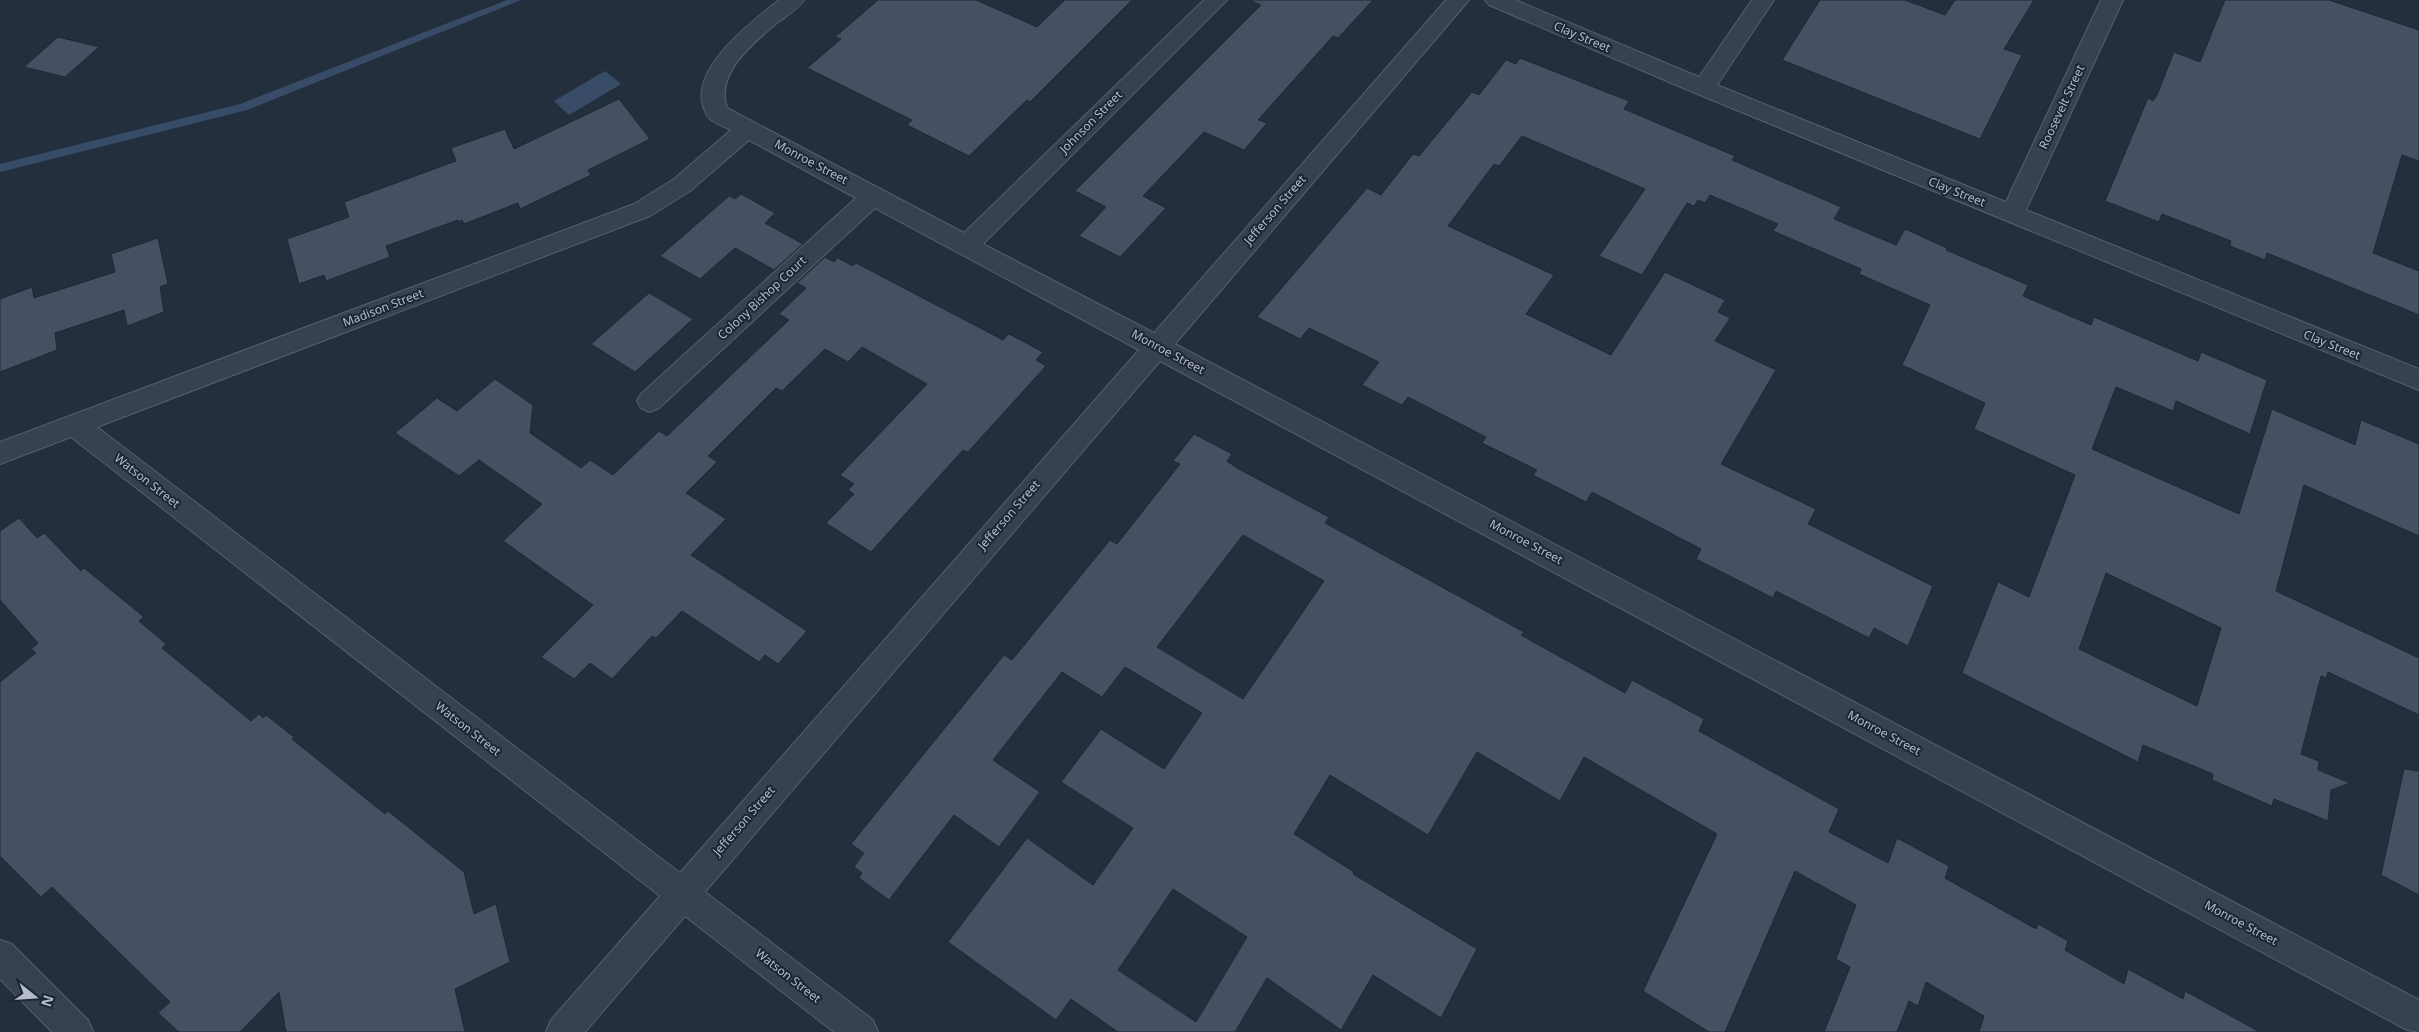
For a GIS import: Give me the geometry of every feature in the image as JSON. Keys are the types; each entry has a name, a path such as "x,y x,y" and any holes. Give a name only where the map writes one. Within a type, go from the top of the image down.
{"street":[{"name":"Monroe Street","path":"793,0 754,32 732,54 720,74 712,94 717,113 2419,1018"},
{"name":"Johnson Street","path":"967,245 1216,0"},
{"name":"Jefferson Street","path":"563,1032 1458,0"},
{"name":"Clay Street","path":"1496,0 1703,88 2419,380"},
{"path":"1703,88 1763,0"},
{"name":"Roosevelt Street","path":"2012,214 2112,0"},
{"name":"Madison Street","path":"0,453 642,210 682,186 747,129"},
{"name":"Colony Bishop Court","path":"650,401 874,195"},
{"name":"Watson Street","path":"75,425 861,1032"},
{"path":"0,956 76,1032"}],"water":[{"path":"605,71 621,84 569,115 554,101"}],"building":[{"path":"878,0 976,0 1037,27 1065,0 1132,0 1030,102 1027,100 969,156 907,125 912,120 807,68 841,39 835,37"},
{"path":"1249,0 1373,0 1338,38 1333,36 1258,120 1267,123 1244,150 1204,132 1143,196 1166,208 1120,257 1079,236 1106,207 1075,191 1261,5"},
{"path":"1820,0 1905,0 1945,15 1955,0 2034,0 2004,49 2022,55 1980,139 1782,60"},
{"path":"2225,0 2329,0 2419,30 2419,161 2402,155 2373,253 2419,271 2419,315 2267,253 2265,260 2230,246 2231,241 2162,214 2159,222 2105,201 2148,98 2153,101 2157,95 2174,52 2200,62"},
{"path":"58,37 99,47 65,77 24,67"},
{"path":"1520,58 1629,101 1624,109 1735,156 1732,160 1841,207 1834,219 1896,245 1905,229 1947,248 1946,250 2028,285 2023,296 2091,325 2094,317 2198,361 2201,352 2267,380 2250,434 2176,401 2173,411 2116,387 2092,449 2239,514 2272,409 2355,445 2361,420 2419,444 2419,536 2304,485 2276,591 2419,658 2419,715 2328,672 2326,678 2321,676 2301,754 2319,761 2318,770 2350,783 2331,790 2328,821 2274,799 2272,806 2212,780 2213,774 2143,745 2138,762 1962,673 1998,582 2029,597 2075,475 1974,429 1985,403 1902,365 1930,305 1859,274 1861,269 1773,231 1778,224 1710,195 1705,203 1698,200 1694,206 1687,203 1642,275 1599,256 1645,189 1522,136 1499,166 1494,164 1448,226 1554,275 1526,314 1611,355 1665,272 1725,300 1718,312 1730,318 1715,341 1776,370 1721,464 1816,509 1808,524 1933,586 1908,646 1874,628 1869,638 1776,591 1773,598 1696,559 1701,549 1592,492 1586,502 1533,475 1537,470 1482,443 1486,437 1408,397 1402,405 1362,385 1379,362 1309,328 1300,339 1257,317 1367,188 1381,195 1413,154 1419,156 1472,92 1479,95 1506,60 1516,64","holes":["2106,573 2221,628 2197,706 2079,649"]},
{"path":"619,99 650,139 588,170 591,175 520,209 518,203 464,224 462,220 459,222 458,220 386,246 390,257 326,281 324,275 299,284 287,239 349,217 344,202 456,161 451,148 505,129 514,149"},
{"path":"741,194 775,213 765,223 803,244 774,270 735,248 700,279 660,256 729,196 735,199"},
{"path":"158,238 168,284 160,287 164,312 127,326 124,310 55,333 57,350 0,372 0,299 32,287 34,298 115,272 111,254"},
{"path":"825,257 834,262 838,258 853,266 856,263 1003,340 1009,334 1043,352 1036,360 1046,366 968,452 963,450 871,552 826,523 854,494 848,490 854,484 840,475 927,384 862,347 848,362 825,349 782,391 776,388 708,456 717,462 686,493 726,519 691,555 807,631 778,664 765,655 759,662 682,611 656,638 652,636 612,679 590,663 574,679 541,657 593,605 503,541 542,504 479,460 459,476 395,433 437,398 457,411 495,379 533,405 530,433 581,468 590,460 613,475 659,431 667,436 789,320 779,314 806,288 797,283"},
{"path":"649,293 693,319 635,372 591,344"},
{"path":"1194,434 1232,454 1227,461 1237,468 1329,517 1325,523 1524,632 1521,635 1625,693 1632,680 1704,719 1699,731 1839,809 1829,832 1888,863 1897,838 1949,866 1945,878 2036,929 2038,924 2068,941 2065,950 2124,984 2128,969 2183,999 2185,991 2260,1032 1979,1032 1984,1016 1926,982 1918,1006 1909,1001 1897,1032 1824,1032 1850,967 1836,959 1856,905 1795,871 1725,1032 1709,1032 1643,991 1717,834 1584,757 1560,801 1477,752 1428,835 1330,775 1294,834 1354,872 1353,874 1477,949 1441,1018 1373,975 1341,1030 1267,978 1235,1032 1118,1032 1071,999 1056,1020 948,942 1027,838 1093,885 1133,828 1061,782 1101,729 1164,769 1202,713 1125,667 1102,697 1062,672 993,760 1040,792 999,847 954,815 889,900 859,878 862,873 854,867 864,853 851,844 1004,655 1012,660 1110,540 1117,544 1180,464 1173,461","holes":["1243,535 1324,581 1243,699 1157,647","1173,889 1247,937 1196,1022 1118,970"]},
{"path":"19,518 37,538 44,533 81,571 84,568 144,617 139,621 166,644 162,648 251,721 259,714 263,718 266,715 294,737 292,739 385,814 388,811 464,872 474,914 496,904 510,962 455,989 465,1032 286,1032 279,992 240,1032 179,1032 158,1013 170,1002 52,887 41,897 0,856 0,682 36,653 31,649 38,643 0,600 0,531"},
{"path":"2404,769 2419,771 2419,895 2381,875"}],"waterway":[{"path":"0,168 243,107 516,0"}]}
